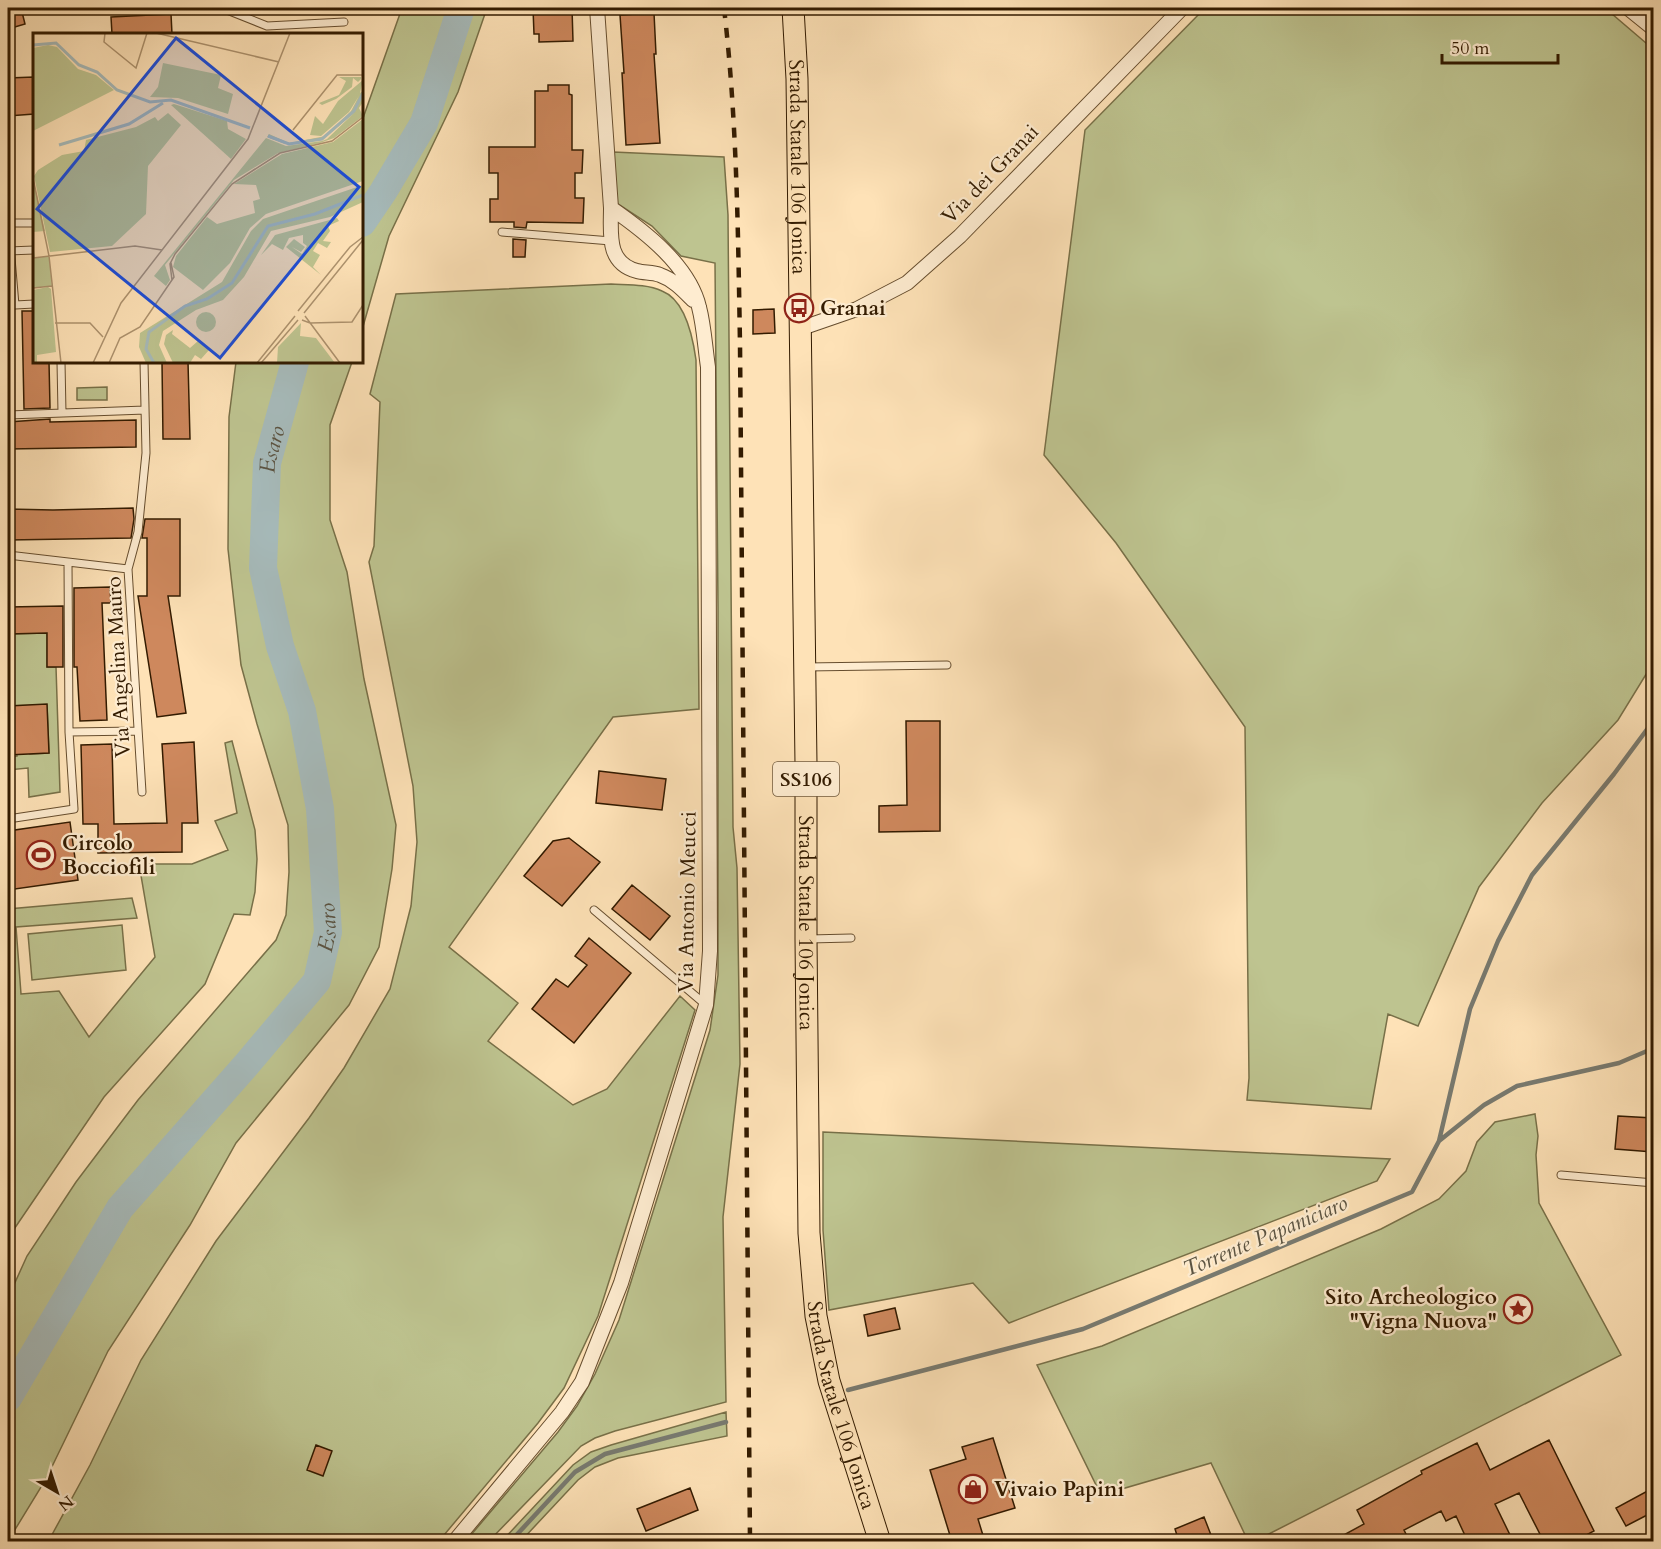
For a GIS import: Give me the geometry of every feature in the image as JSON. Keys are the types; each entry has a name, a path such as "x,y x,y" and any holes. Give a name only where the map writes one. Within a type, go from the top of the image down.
{"main road":[{"name":"Strada Statale 106 Jonica","path":"793,8 797,79 805,668 809,1233 816,1316 829,1381 880,1542"}],"street":[{"path":"597,8 611,208 611,241 615,255 622,265 637,271 658,274 674,281 699,305"},
{"name":"Via dei Granai","path":"799,329 857,309 907,283 960,236 1182,8"},
{"path":"1628,8 1653,29"},
{"name":"Via Antonio Meucci","path":"453,1542 562,1412 582,1382 621,1283 706,1005 710,951 708,366 699,305 692,287 665,252 636,226 611,208"}],"lane":[{"path":"222,8 267,26 344,22"},
{"path":"33,223 8,223 11,305 33,304"},
{"path":"502,232 611,241"},
{"path":"9,251 33,250"},
{"path":"61,363 62,413"},
{"name":"Via Angelina Mauro","path":"142,792 128,569 138,532 146,453 144,363"},
{"path":"8,415 145,410"},
{"path":"8,555 128,569"},
{"path":"8,819 74,809 69,732 68,562"},
{"path":"805,668 947,664"},
{"path":"69,732 137,731"},
{"path":"594,910 706,1005"},
{"path":"806,939 851,938"},
{"path":"1561,1175 1653,1183"}],"green space":[{"path":"402,8 487,8 458,92 389,236 363,327 363,118"},
{"path":"1205,8 1605,8 1653,49 1653,663 1618,720 1542,803 1479,887 1418,1026 1388,1014 1371,1109 1247,1100 1249,1078 1245,727 1116,543 1044,455 1085,130"},
{"path":"613,152 724,157 728,215 733,827 737,868 740,1064 723,1217 726,1402 595,1438 581,1446 489,1541 465,1542 558,1432 577,1406 595,1374 619,1320 710,1030 718,975 715,263 681,256 652,226 618,204 615,200"},
{"path":"611,284 650,287 670,296 682,311 693,341 696,360 699,709 613,717 449,947 518,1003 488,1041 573,1105 607,1089 680,996 695,1010 598,1316 564,1388 538,1423 439,1541 48,1542 90,1465 141,1360 216,1241 344,1068 390,989 411,906 417,842 413,786 369,562 374,546 380,402 370,394 396,294"},
{"path":"236,363 352,363 330,425 330,520 347,572 364,679 396,825 392,869 379,947 349,1005 236,1143 190,1225 108,1351 46,1479 8,1541 8,1298 27,1256 76,1182 138,1100 276,940 286,915 289,872 288,825 241,665 228,549 229,417"},
{"path":"107,387 107,400 77,400 77,388"},
{"path":"47,633 47,667 56,667 60,792 29,797 28,768 8,770 8,757 17,756 16,746 30,754 49,753 47,705 8,706 8,634"},
{"path":"232,741 255,830 257,859 255,892 250,915 234,914 205,984 104,1097 8,1238 8,909 132,898 137,918 16,927 21,994 59,991 89,1037 155,957 139,864 192,864 228,850 215,821 237,813 225,743"},
{"path":"122,925 126,970 32,980 28,934"},
{"path":"1535,1114 1538,1136 1536,1155 1539,1203 1621,1355 1255,1541 1248,1541 1211,1463 1101,1495 1037,1365 1102,1346 1381,1229 1439,1199 1466,1171 1477,1142 1495,1122"},
{"path":"823,1132 1390,1159 1377,1181 1009,1323 973,1283 829,1310 823,1230"},
{"path":"726,1412 727,1436 618,1458 595,1467 578,1480 521,1541 502,1541 573,1465 591,1452"}],"building":[{"path":"21,8 25,24 8,29 8,11"},
{"path":"533,8 572,8 573,41 539,42 539,34 534,34"},
{"path":"654,13 656,54 654,54 660,143 626,145 620,15"},
{"path":"171,14 172,33 112,33 111,17"},
{"path":"33,77 33,114 8,116 8,78"},
{"path":"548,85 569,85 569,94 572,95 572,150 583,150 582,173 575,173 575,198 584,198 583,223 527,222 526,228 514,227 514,222 490,222 490,199 498,199 498,173 489,173 489,147 535,147 535,91 548,91"},
{"path":"513,239 526,240 525,257 513,257"},
{"path":"774,309 775,333 753,334 753,310"},
{"path":"22,311 33,311 33,363 49,363 50,408 24,409"},
{"path":"162,363 188,363 190,439 163,439"},
{"path":"50,419 50,422 136,420 136,447 8,449 8,422"},
{"path":"133,508 131,538 8,540 8,509"},
{"path":"145,519 180,519 180,596 168,596 186,713 157,717 138,596 147,596 147,538 142,538"},
{"path":"110,587 111,603 102,603 107,720 80,721 77,667 74,667 74,588"},
{"path":"63,606 63,667 47,667 47,633 8,634 8,607"},
{"path":"47,704 49,753 8,755 8,706"},
{"path":"906,721 940,721 940,831 879,832 879,806 907,805"},
{"path":"194,742 198,823 182,823 182,852 98,853 98,824 83,824 81,745 112,744 114,824 167,823 162,744"},
{"path":"599,771 666,779 662,810 596,803"},
{"name":"Circolo Bocciofili","path":"70,822 78,880 8,890 8,831"},
{"path":"569,838 600,862 562,906 524,876 553,841"},
{"path":"632,885 670,916 650,940 612,909"},
{"path":"589,938 631,973 574,1043 532,1009 556,979 568,987 587,965 575,956"},
{"path":"1618,1116 1653,1118 1653,1152 1615,1149"},
{"path":"895,1308 900,1329 868,1336 864,1315"},
{"name":"Vivaio Papini","path":"993,1438 1015,1508 978,1519 985,1542 952,1542 930,1470 966,1459 962,1447"},
{"path":"1549,1440 1594,1531 1573,1542 1544,1542 1519,1493 1495,1504 1511,1537 1502,1542 1468,1542 1456,1516 1446,1521 1441,1511 1404,1530 1410,1542 1331,1542 1364,1524 1357,1510 1422,1474 1421,1471 1477,1443 1490,1470"},
{"path":"316,1445 332,1451 323,1476 307,1470"},
{"path":"690,1488 698,1510 646,1531 637,1509"},
{"path":"1653,1488 1653,1512 1626,1526 1616,1508"},
{"path":"1204,1517 1211,1535 1196,1542 1179,1542 1175,1529"}],"waterway":[{"name":"Esaro","path":"363,222 424,123 461,8"},
{"name":"Esaro","path":"8,1398 120,1208 317,981 328,932 320,809 302,711 280,646 263,568 267,463 295,363"},
{"path":"1439,1141 1470,1009 1498,941 1532,875 1614,774 1654,720"},
{"name":"Torrente Papaniciaro","path":"848,1390 1083,1329 1412,1192 1439,1141 1484,1105 1517,1086 1619,1063 1654,1048"},
{"name":"Torrente Papaniciaro","path":"510,1542 575,1472 605,1454 726,1422"}],"railway":[{"path":"724,8 734,134 740,344 750,1542"}],"place":[{"name":"Granai","path":"799,308"},
{"name":"Circolo Bocciofili","path":"41,855"},
{"name":"Sito Archeologico \"Vigna Nuova\"","path":"1518,1309"},
{"name":"Vivaio Papini","path":"973,1489"}]}
